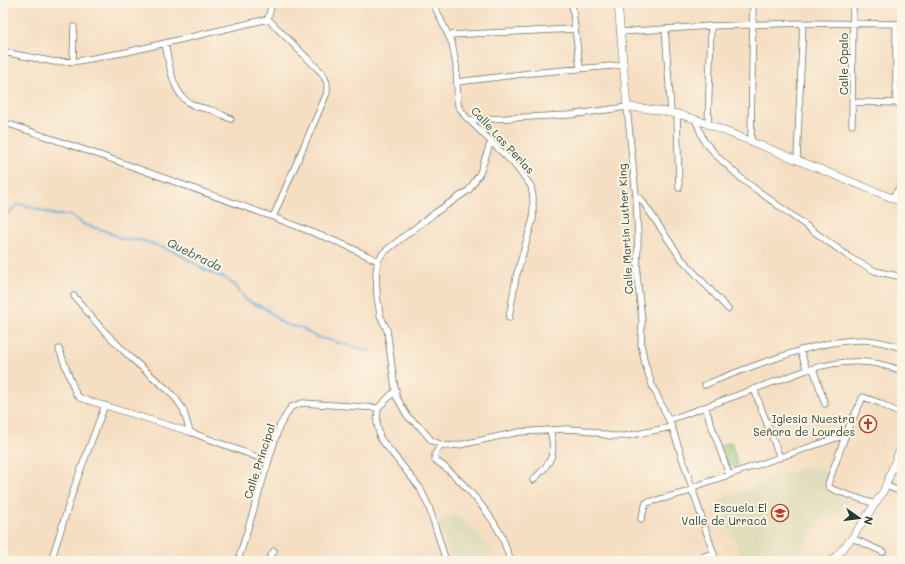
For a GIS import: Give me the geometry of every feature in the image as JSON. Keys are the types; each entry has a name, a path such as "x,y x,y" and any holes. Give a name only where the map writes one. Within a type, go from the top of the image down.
{"street":[{"path":"268,18 272,3"},
{"name":"Calle Las Perlas","path":"433,3 452,43 456,65 458,105 470,120 514,164 531,186 533,197 533,219 516,277 509,318"},
{"path":"572,3 580,69"},
{"name":"Calle Martin Luther King","path":"618,3 636,196 638,237 637,276 642,320 641,344 645,364 652,385 670,420 716,561"},
{"path":"751,142 753,3"},
{"name":"Calle Ópalo","path":"852,125 854,3"},
{"path":"3,52 55,62 73,62 127,52 268,18"},
{"path":"268,18 323,74 326,78 327,88 320,108 273,217"},
{"path":"620,32 711,26 803,23 902,24"},
{"path":"797,160 803,23"},
{"path":"853,102 899,103 896,24"},
{"path":"708,124 711,26"},
{"path":"73,62 74,27"},
{"path":"448,35 575,29"},
{"path":"664,29 674,112 678,188"},
{"path":"165,43 172,73 182,97 194,105 212,110 231,120"},
{"path":"456,82 531,73 623,65"},
{"path":"470,120 569,115 627,107 649,108 674,112 708,124 902,202"},
{"path":"695,119 704,140 718,157 743,180 852,259 875,271 902,277"},
{"path":"3,122 273,217 345,245 378,261"},
{"path":"491,141 480,173 469,190 407,234 383,253 378,261 376,271 377,296 380,315 388,330 396,396 408,417 420,427 432,441 446,446 459,445 519,432 566,429 585,430 610,436 626,436 672,427"},
{"path":"892,198 902,184"},
{"path":"636,196 641,199 680,257 728,309"},
{"path":"74,296 101,328 177,400 183,409 190,432"},
{"path":"705,385 723,377 800,350 837,342 865,340 880,342 902,348"},
{"path":"59,349 76,394 80,398 190,432 268,460"},
{"path":"800,350 807,370"},
{"path":"670,420 827,364 852,361 870,362 902,371"},
{"path":"813,368 825,404"},
{"path":"754,389 780,458"},
{"path":"396,390 378,408 377,423 380,438 420,488 429,507 446,561"},
{"path":"875,504 829,487 828,484 847,431 863,397 880,403 902,415"},
{"name":"Calle Principal","path":"238,561 279,427 291,406 302,403 378,408"},
{"path":"51,561 75,485 105,405"},
{"path":"705,407 729,475"},
{"path":"533,480 547,466 553,453 553,441 550,430"},
{"path":"641,519 646,503 693,489 842,436 847,431"},
{"path":"832,561 852,538 886,486 902,444"},
{"path":"441,445 435,454 436,460 472,494 500,534 511,561"},
{"path":"886,486 902,492"},
{"path":"852,538 883,552"},
{"path":"268,561 274,551"},
{"path":"688,561 714,553"}],"shaded area":[{"name":"Escuela El Valle de Urracá","path":"813,464 830,473 826,483 826,489 829,494 841,500 854,503 819,523 795,561 743,561 718,500"},
{"path":"456,513 496,554 482,561 452,561 439,521"}],"green space":[{"path":"731,442 738,465 727,469 720,446"}],"waterway":[{"name":"Quebrada","path":"3,217 21,204 56,215 70,215 85,225 106,231 120,238 127,240 141,240 176,252 203,269 225,278 236,286 246,300 265,308 281,322 287,325 302,328 314,336 370,351"}],"place":[{"name":"Iglesia Nuestra Señora de Lourdes","path":"868,424"},
{"name":"Escuela El Valle de Urracá","path":"780,513"}]}
